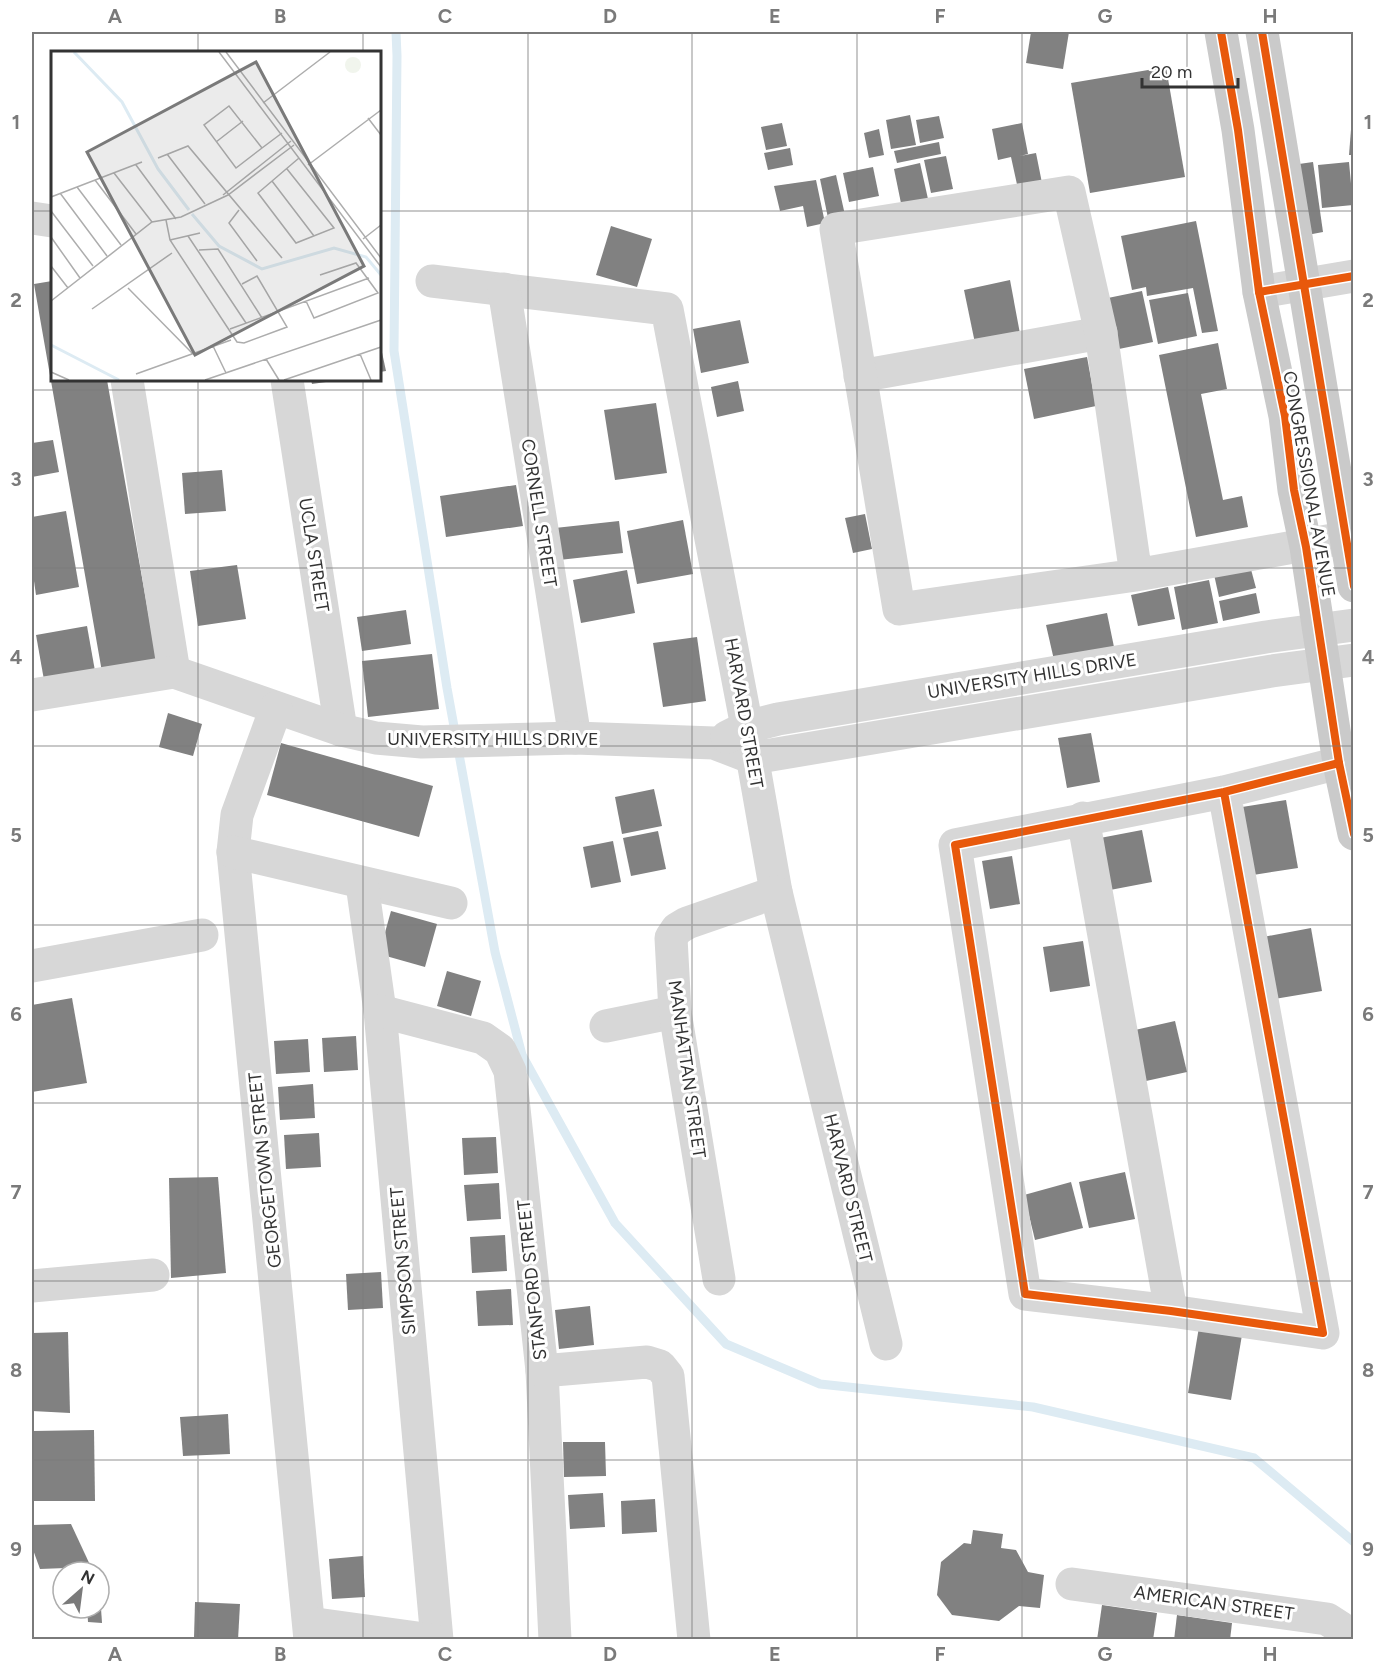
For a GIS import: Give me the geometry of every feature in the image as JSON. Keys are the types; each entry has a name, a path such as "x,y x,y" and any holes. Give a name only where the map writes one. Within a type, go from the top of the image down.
{"main road":[{"name":"CONGRESSIONAL AVENUE","path":"1221,32 1238,130 1259,292 1285,416 1294,490 1306,547 1318,629 1338,662 1339,763 1353,834"},
{"name":"CONGRESSIONAL AVENUE","path":"1262,32 1353,586"}],"street":[{"path":"1136,575 1101,333 1069,192 836,229 899,609 1136,575 1306,547 1344,538"},
{"path":"32,218 51,220"},
{"path":"1259,292 1353,276"},
{"name":"HARVARD STREET","path":"432,281 667,309 750,743 776,892 886,1344"},
{"name":"CORNELL STREET","path":"504,289 575,738"},
{"path":"860,376 1101,333"},
{"path":"127,381 174,672"},
{"name":"UCLA STREET","path":"287,381 341,730"},
{"name":"UNIVERSITY HILLS DRIVE","path":"750,743 778,719 1353,625"},
{"name":"UNIVERSITY HILLS DRIVE","path":"32,695 174,672 341,730 376,738 422,742 575,738 750,743 1338,662"},
{"name":"GEORGETOWN STREET","path":"276,708 237,815 233,852 310,1631"},
{"path":"1224,792 1323,1333 1171,1311 1025,1294 955,845 1224,792 1339,763"},
{"path":"1083,818 1171,1311"},
{"path":"233,852 451,903"},
{"name":"SIMPSON STREET","path":"362,884 380,1011 437,1640"},
{"name":"MANHATTAN STREET","path":"719,1279 675,1012 671,938 677,929 687,923 776,892"},
{"path":"32,966 202,935"},
{"name":"STANFORD STREET","path":"380,1011 483,1038 500,1050 510,1071 542,1371 555,1640"},
{"path":"606,1026 675,1012"},
{"path":"32,1286 153,1275"},
{"path":"542,1371 647,1362 660,1366 668,1377 694,1640"},
{"name":"AMERICAN STREET","path":"1072,1584 1327,1619 1341,1628 1348,1640"},
{"path":"310,1631 432,1640"}],"building":[{"path":"1031,32 1069,32 1063,69 1026,63"},
{"path":"1166,67 1185,177 1090,193 1071,83"},
{"path":"910,115 916,145 891,149 886,120"},
{"path":"939,116 944,138 920,143 916,120"},
{"path":"1352,117 1354,117 1354,155 1349,155"},
{"path":"782,123 787,146 766,150 761,127"},
{"path":"1022,123 1028,154 1020,156 1036,153 1044,193 1020,198 1011,157 998,160 992,129"},
{"path":"879,129 884,155 869,158 864,133"},
{"path":"939,142 941,154 897,163 894,151"},
{"path":"790,148 793,165 768,170 764,153"},
{"path":"946,156 953,189 931,193 924,160"},
{"path":"1313,162 1323,232 1302,236 1292,165"},
{"path":"1349,162 1353,205 1322,208 1318,165"},
{"path":"920,163 930,208 903,213 894,169"},
{"path":"873,167 879,196 849,202 843,173"},
{"path":"836,175 845,215 828,218 820,179"},
{"path":"816,180 825,223 807,227 803,206 780,211 774,186"},
{"path":"1196,221 1218,331 1202,333 1193,288 1147,296 1146,287 1132,290 1121,236"},
{"path":"611,226 652,239 637,287 596,275"},
{"path":"1010,280 1021,339 976,348 964,290"},
{"path":"51,281 51,381 34,284"},
{"path":"1142,291 1153,342 1114,350 1103,299"},
{"path":"1188,293 1197,336 1158,344 1149,300"},
{"path":"740,320 749,363 701,373 693,329"},
{"path":"1218,343 1227,389 1201,394 1223,500 1242,496 1248,527 1196,537 1159,355"},
{"path":"381,348 386,371 381,372"},
{"path":"1087,357 1096,406 1034,419 1024,369"},
{"path":"51,381 107,381 157,662 102,672"},
{"path":"311,381 333,381 312,384"},
{"path":"738,381 744,411 717,417 711,387"},
{"path":"656,403 667,473 615,480 604,410"},
{"path":"53,440 59,472 32,477 32,443"},
{"path":"222,470 226,511 185,514 182,473"},
{"path":"516,485 523,526 446,537 440,496"},
{"path":"66,511 79,587 36,595 32,567 32,517"},
{"path":"865,514 872,549 853,553 845,518"},
{"path":"683,520 693,574 637,584 627,531"},
{"path":"619,521 623,553 559,560 555,528"},
{"path":"1249,562 1256,588 1219,597 1213,570"},
{"path":"237,565 246,619 198,626 190,571"},
{"path":"627,570 635,613 581,623 573,580"},
{"path":"1209,580 1218,623 1182,630 1174,587"},
{"path":"1168,587 1175,619 1138,626 1131,595"},
{"path":"1256,593 1260,613 1223,621 1219,601"},
{"path":"406,610 411,644 362,651 357,617"},
{"path":"1107,613 1114,647 1054,660 1046,625"},
{"path":"87,626 95,671 44,680 36,635"},
{"path":"697,637 706,701 663,707 653,643"},
{"path":"432,654 439,709 368,717 362,661"},
{"path":"168,713 202,724 193,756 159,747"},
{"path":"1091,733 1100,782 1067,788 1058,738"},
{"path":"281,743 433,786 419,837 267,795"},
{"path":"654,789 662,826 622,834 615,797"},
{"path":"1286,800 1298,868 1253,875 1242,807"},
{"path":"1142,830 1152,882 1110,890 1100,838"},
{"path":"658,831 666,869 631,876 623,838"},
{"path":"613,841 621,882 591,888 583,847"},
{"path":"1012,856 1020,904 990,909 982,861"},
{"path":"391,911 437,924 425,967 379,954"},
{"path":"1311,928 1322,991 1269,1000 1258,938"},
{"path":"1083,941 1090,986 1050,992 1043,947"},
{"path":"447,971 481,981 471,1016 437,1006"},
{"path":"72,998 87,1083 32,1092 32,1005"},
{"path":"1175,1021 1187,1072 1146,1081 1135,1030"},
{"path":"356,1036 358,1070 324,1072 322,1038"},
{"path":"308,1039 310,1072 276,1074 274,1041"},
{"path":"313,1084 315,1118 280,1120 278,1087"},
{"path":"319,1133 321,1167 286,1169 284,1135"},
{"path":"496,1137 498,1173 464,1175 462,1138"},
{"path":"1125,1172 1135,1219 1089,1228 1079,1182"},
{"path":"218,1177 226,1273 171,1278 169,1178"},
{"path":"1071,1182 1083,1228 1035,1240 1024,1195"},
{"path":"499,1183 501,1219 467,1221 464,1185"},
{"path":"505,1235 507,1271 472,1273 470,1237"},
{"path":"381,1272 383,1308 348,1310 346,1274"},
{"path":"511,1289 513,1325 478,1326 476,1291"},
{"path":"590,1306 594,1345 559,1349 555,1310"},
{"path":"1199,1327 1242,1335 1231,1400 1188,1393"},
{"path":"68,1332 70,1413 32,1411 32,1333"},
{"path":"228,1414 230,1454 183,1456 180,1417"},
{"path":"94,1430 95,1501 34,1501 33,1431"},
{"path":"563,1442 605,1442 606,1476 564,1477"},
{"path":"603,1493 605,1527 570,1529 568,1495"},
{"path":"655,1499 657,1532 622,1534 621,1501"},
{"path":"71,1524 88,1560 51,1560 51,1569 40,1569 32,1547 32,1525"},
{"path":"973,1530 1003,1534 1001,1548 1016,1550 1028,1572 1044,1575 1040,1608 1019,1606 999,1621 952,1615 937,1595 941,1562 964,1543 971,1544"},
{"path":"363,1556 365,1597 332,1599 329,1559"},
{"path":"195,1602 240,1604 238,1640 194,1638"},
{"path":"1102,1605 1157,1613 1153,1640 1097,1640"},
{"path":"1177,1615 1232,1623 1230,1640 1174,1640"},
{"path":"88,1620 102,1620 102,1623 88,1622"}],"waterway":[{"path":"396,32 394,351 447,688 495,952 522,1055 615,1223 726,1344 820,1384 1033,1407 1254,1458 1354,1542"}],"cycle path":[{"path":"1221,32 1238,130 1259,292 1285,416 1294,490 1306,547 1339,763 1354,834"},
{"path":"1262,32 1354,586"},
{"path":"1259,292 1354,276"},
{"path":"1224,792 1323,1333 1171,1311 1025,1294 955,845 1224,792 1339,763"}]}
